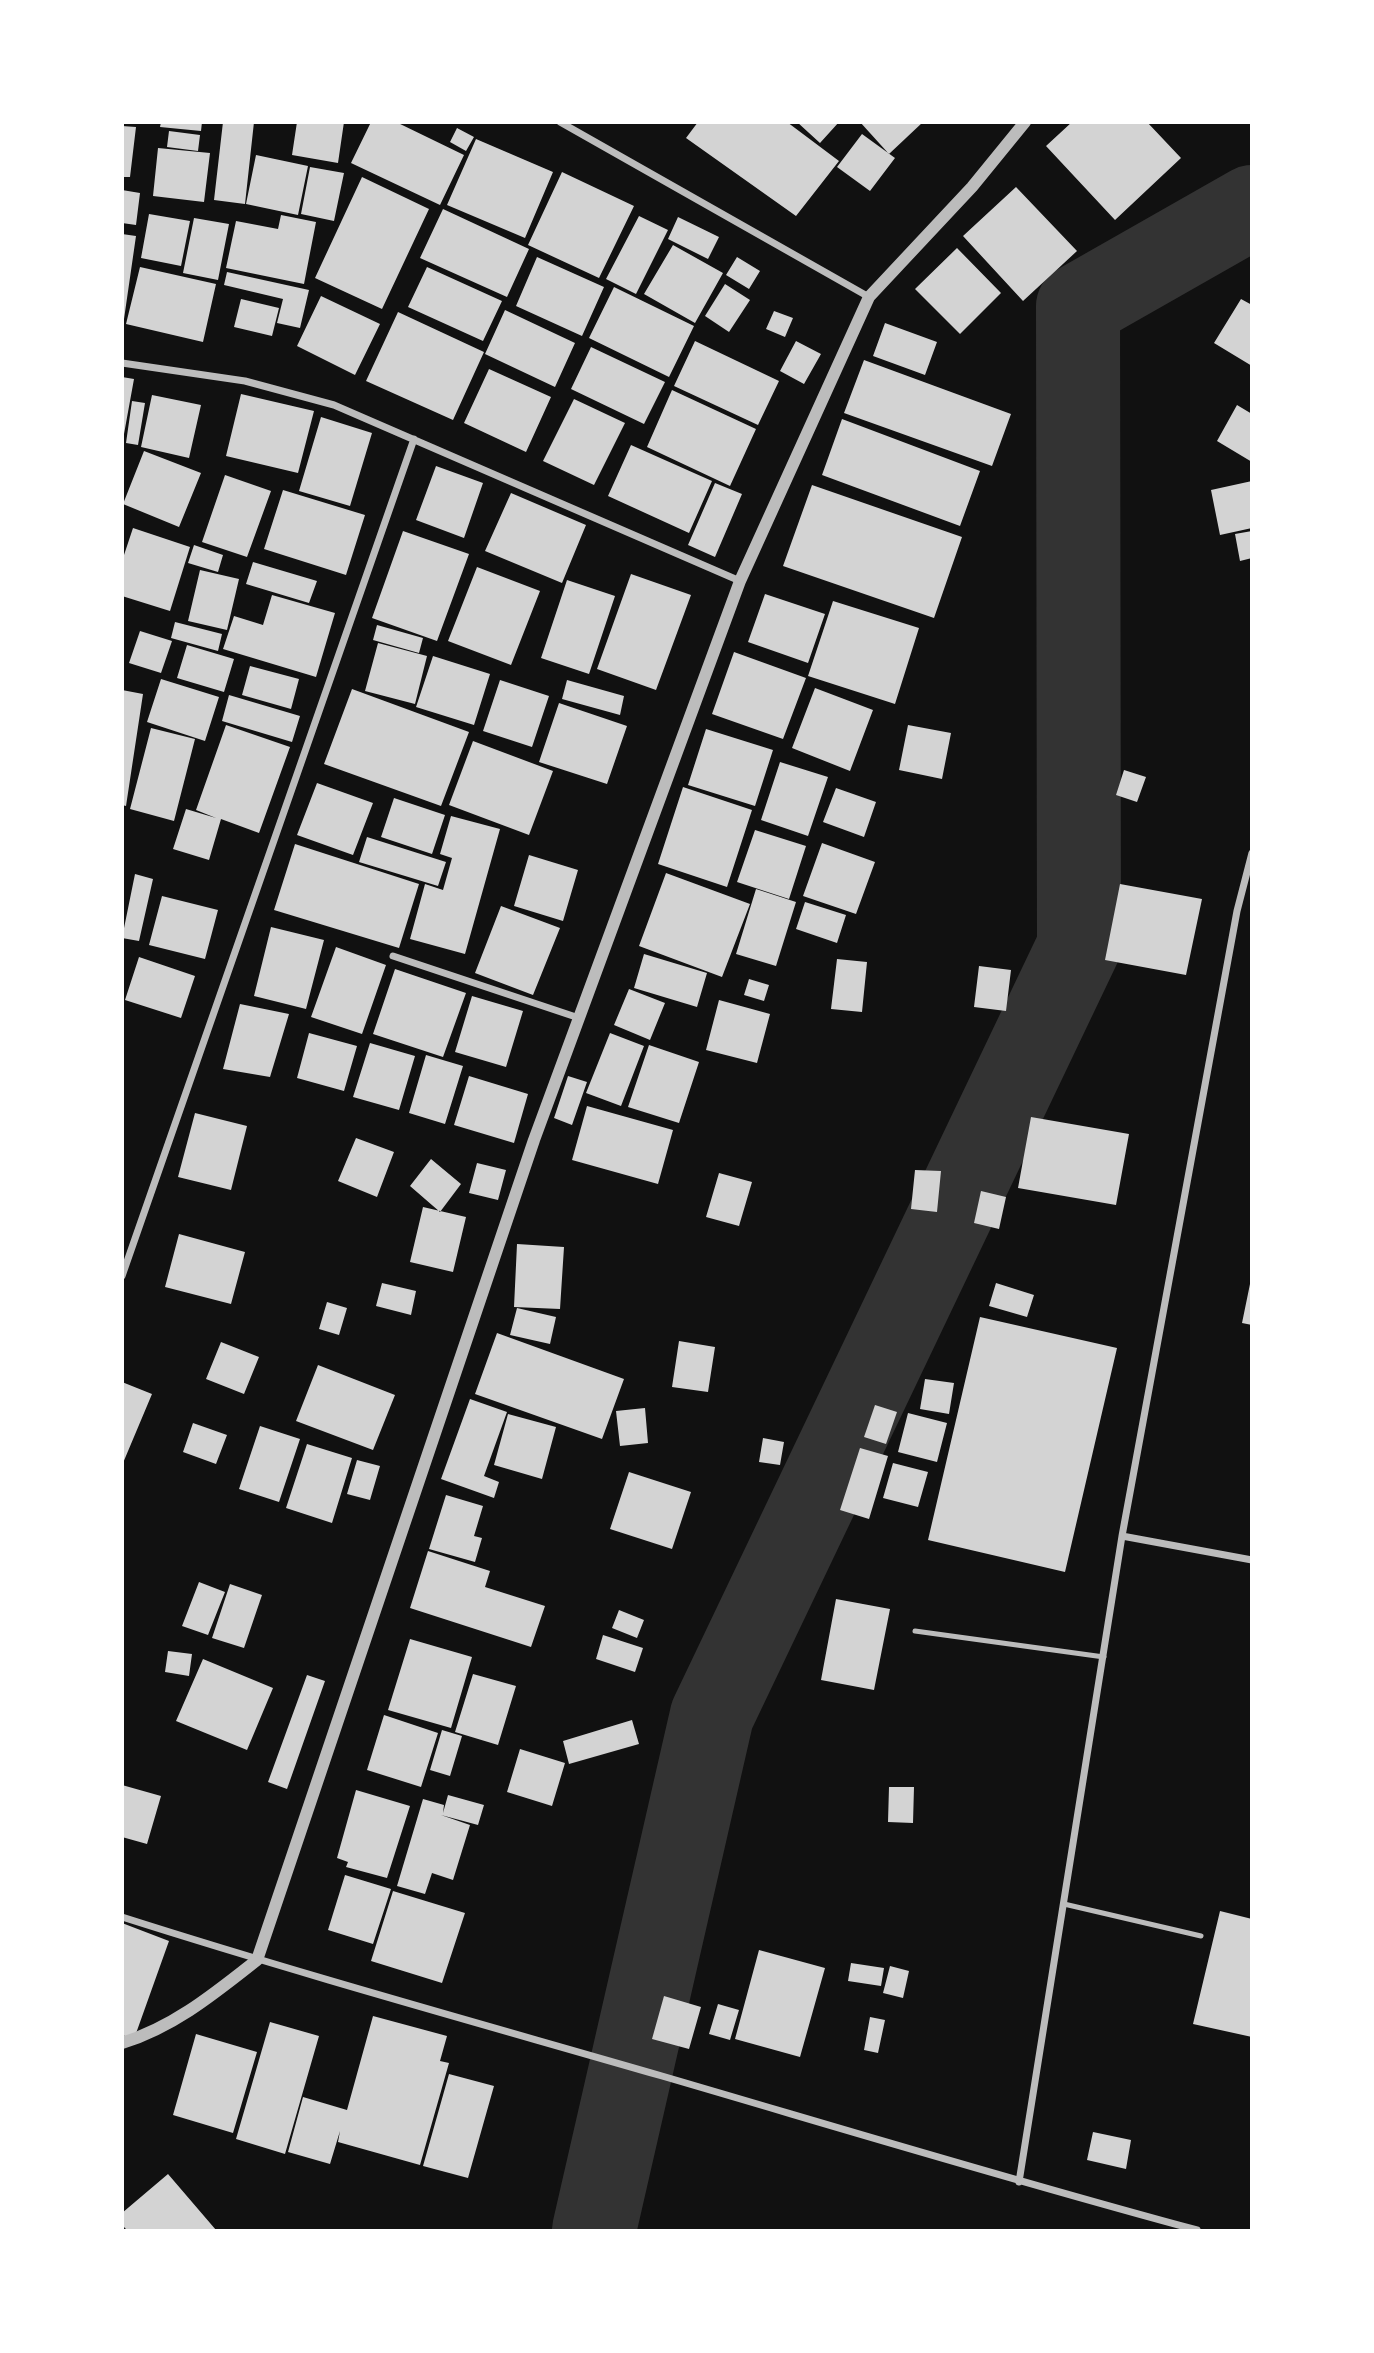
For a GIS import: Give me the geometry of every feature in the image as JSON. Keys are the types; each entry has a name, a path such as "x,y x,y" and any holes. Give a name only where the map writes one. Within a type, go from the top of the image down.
{"street":[{"path":"560,122 869,297"},
{"path":"122,2043 146,2036 205,2001 257,1959 530,1153 740,581 869,297 972,187 1025,122"},
{"path":"122,363 245,381 334,405 740,581"},
{"path":"122,1276 414,439"},
{"path":"1019,2182 1122,1536 1237,911 1251,853"},
{"path":"393,956 579,1018"},
{"path":"1122,1536 1251,1560"},
{"path":"122,1917 600,2060 1197,2231"}],"lane":[{"path":"915,1631 1104,1657"},
{"path":"1064,1904 1201,1936"}],"building":[{"path":"161,122 202,122 201,131 160,127"},
{"path":"223,122 254,122 245,204 214,200"},
{"path":"297,122 344,122 338,163 292,155"},
{"path":"371,122 396,122 464,155 440,205 351,163"},
{"path":"698,122 787,122 839,161 796,216 686,138"},
{"path":"797,122 839,122 820,143"},
{"path":"860,122 923,122 889,154"},
{"path":"1072,122 1147,122 1181,158 1115,220 1046,146"},
{"path":"122,126 136,127 130,177 122,177"},
{"path":"457,128 474,137 466,151 450,142"},
{"path":"169,131 200,135 198,151 167,147"},
{"path":"862,134 895,158 870,191 837,167"},
{"path":"476,139 553,172 525,238 447,205"},
{"path":"158,148 210,153 204,202 153,196"},
{"path":"256,155 308,166 298,215 246,204"},
{"path":"310,167 344,173 334,221 301,214"},
{"path":"562,172 634,206 599,278 528,245"},
{"path":"362,177 429,209 382,309 315,278"},
{"path":"1016,187 1077,251 1023,301 963,236"},
{"path":"122,190 140,193 136,225 122,223"},
{"path":"443,209 529,249 507,297 420,258"},
{"path":"149,214 190,221 181,266 141,258"},
{"path":"281,215 316,222 304,284 226,268 236,221 278,229"},
{"path":"639,216 668,230 636,294 606,279"},
{"path":"678,217 719,237 708,259 668,239"},
{"path":"194,218 229,224 218,280 183,273"},
{"path":"122,234 136,236 124,319 122,318"},
{"path":"673,245 723,273 695,323 644,294"},
{"path":"957,248 1001,293 960,334 915,289"},
{"path":"537,257 604,287 582,336 516,306"},
{"path":"737,257 760,271 749,289 726,275"},
{"path":"140,267 216,284 203,342 126,324"},
{"path":"427,267 502,301 483,341 408,307"},
{"path":"227,272 309,290 300,328 277,323 283,299 224,285"},
{"path":"725,284 750,300 729,332 705,316"},
{"path":"614,287 694,326 669,377 589,338"},
{"path":"321,296 380,324 355,375 297,346"},
{"path":"241,299 279,308 272,336 234,327"},
{"path":"1241,299 1252,305 1252,366 1214,343"},
{"path":"505,310 575,343 555,387 485,354"},
{"path":"774,311 793,318 785,337 766,329"},
{"path":"398,312 484,352 453,420 366,381"},
{"path":"885,323 937,342 925,375 873,356"},
{"path":"695,341 779,381 758,425 674,386"},
{"path":"796,341 821,354 804,384 780,371"},
{"path":"591,347 665,382 644,424 571,389"},
{"path":"864,360 1011,414 992,466 844,413"},
{"path":"489,369 551,397 526,452 464,423"},
{"path":"122,377 134,379 124,434 122,434"},
{"path":"672,390 756,429 730,486 647,447"},
{"path":"241,394 314,411 298,473 226,456"},
{"path":"152,395 201,405 189,458 141,447"},
{"path":"574,399 625,423 594,485 543,461"},
{"path":"132,401 145,403 138,445 126,443"},
{"path":"1237,405 1252,414 1252,462 1217,441"},
{"path":"321,417 372,433 350,506 299,491"},
{"path":"842,419 980,471 960,526 822,475"},
{"path":"631,445 712,481 689,533 608,496"},
{"path":"144,451 201,473 179,527 123,504"},
{"path":"436,466 483,483 464,538 416,520"},
{"path":"225,475 271,491 247,557 202,542"},
{"path":"1252,481 1252,528 1220,535 1211,490"},
{"path":"715,483 742,494 715,557 688,545"},
{"path":"812,485 962,537 934,618 783,566"},
{"path":"283,490 365,515 346,575 264,549"},
{"path":"511,493 586,525 562,583 485,551"},
{"path":"133,528 190,547 170,611 122,596 122,561"},
{"path":"403,531 469,554 437,641 372,618"},
{"path":"1252,531 1252,558 1240,561 1235,534"},
{"path":"194,545 223,555 218,572 188,563"},
{"path":"253,562 317,581 309,603 246,584"},
{"path":"477,567 540,591 511,665 448,641"},
{"path":"200,570 239,579 227,630 188,621"},
{"path":"631,574 691,595 656,690 597,669"},
{"path":"567,580 615,596 589,674 541,658"},
{"path":"765,594 825,614 808,663 748,642"},
{"path":"272,595 335,613 316,677 223,649 234,616 263,625"},
{"path":"833,601 919,628 895,704 808,676"},
{"path":"175,622 222,634 218,651 171,638"},
{"path":"377,625 423,638 419,653 373,640"},
{"path":"140,631 172,641 161,673 129,663"},
{"path":"378,643 427,656 415,704 365,691"},
{"path":"187,645 234,659 224,692 177,678"},
{"path":"734,652 806,678 783,739 712,714"},
{"path":"433,656 490,674 474,725 416,707"},
{"path":"250,666 299,679 291,709 242,695"},
{"path":"161,679 219,697 205,741 147,722"},
{"path":"500,680 549,696 532,747 483,731"},
{"path":"567,680 624,696 620,715 562,699"},
{"path":"815,688 873,710 850,771 792,748"},
{"path":"352,689 469,732 441,806 324,764"},
{"path":"122,690 143,694 126,806 122,805"},
{"path":"229,695 300,716 292,742 222,721"},
{"path":"559,703 627,726 607,784 539,762"},
{"path":"226,725 290,747 259,833 221,819 209,860 173,849 186,809 216,818 196,810"},
{"path":"908,725 951,733 942,779 899,770"},
{"path":"151,728 195,739 174,821 130,809"},
{"path":"706,729 773,750 755,806 688,785"},
{"path":"473,741 553,771 529,835 449,805"},
{"path":"780,762 828,777 808,836 761,820"},
{"path":"1124,770 1146,777 1137,802 1116,795"},
{"path":"317,783 373,803 353,855 297,835"},
{"path":"683,787 752,810 727,887 658,864"},
{"path":"836,788 876,802 864,837 823,822"},
{"path":"394,798 445,815 432,854 381,837"},
{"path":"451,816 500,829 465,954 410,939 425,884 443,890 452,858 440,854"},
{"path":"755,830 806,846 789,899 737,882"},
{"path":"367,837 446,862 438,886 359,862"},
{"path":"822,843 875,862 856,914 803,896"},
{"path":"295,844 419,884 399,948 274,910"},
{"path":"529,855 578,870 563,921 514,906"},
{"path":"666,873 750,904 722,977 639,946"},
{"path":"135,874 153,879 139,941 122,938"},
{"path":"1120,884 1202,899 1186,975 1105,960"},
{"path":"756,889 796,902 776,966 736,954"},
{"path":"162,896 218,910 205,959 149,945"},
{"path":"805,902 846,915 837,943 796,929"},
{"path":"501,906 560,928 533,995 475,973"},
{"path":"271,927 324,940 306,1009 254,996"},
{"path":"336,947 386,965 362,1034 311,1017"},
{"path":"644,954 707,973 697,1007 634,988"},
{"path":"139,957 195,976 181,1018 125,1000"},
{"path":"837,959 867,962 862,1012 831,1009"},
{"path":"979,966 1011,970 1006,1011 974,1007"},
{"path":"395,969 466,993 443,1057 373,1034"},
{"path":"749,979 769,985 764,1001 744,995"},
{"path":"629,989 665,1003 650,1040 614,1025"},
{"path":"472,996 523,1011 506,1067 455,1052"},
{"path":"719,1000 770,1014 757,1063 706,1050"},
{"path":"240,1004 289,1014 270,1077 223,1069"},
{"path":"309,1033 357,1046 344,1091 297,1078"},
{"path":"610,1033 644,1046 621,1106 586,1093"},
{"path":"370,1043 415,1056 399,1110 353,1097"},
{"path":"649,1045 699,1062 679,1123 628,1107"},
{"path":"426,1055 463,1066 445,1124 409,1113"},
{"path":"469,1076 528,1094 514,1143 454,1125"},
{"path":"568,1076 587,1082 572,1125 554,1118"},
{"path":"587,1106 673,1130 658,1184 572,1160"},
{"path":"195,1113 247,1126 231,1190 178,1177"},
{"path":"1031,1117 1129,1134 1116,1205 1018,1188"},
{"path":"356,1138 394,1152 377,1197 338,1181"},
{"path":"431,1159 461,1184 440,1212 410,1186"},
{"path":"477,1163 506,1170 498,1200 469,1193"},
{"path":"915,1170 941,1171 937,1212 911,1209"},
{"path":"719,1173 752,1182 739,1226 706,1217"},
{"path":"981,1191 1006,1197 999,1229 974,1223"},
{"path":"423,1207 466,1217 453,1272 410,1262"},
{"path":"179,1234 245,1252 231,1304 165,1287"},
{"path":"517,1244 564,1247 560,1309 514,1307"},
{"path":"382,1283 416,1291 411,1315 376,1306"},
{"path":"996,1283 1034,1295 1027,1317 989,1306"},
{"path":"1252,1284 1252,1325 1242,1323"},
{"path":"327,1302 347,1308 339,1335 319,1329"},
{"path":"517,1308 556,1317 550,1344 510,1335"},
{"path":"980,1317 1117,1348 1065,1572 928,1540"},
{"path":"497,1333 624,1379 602,1439 475,1394"},
{"path":"679,1341 715,1347 708,1392 672,1387"},
{"path":"221,1342 259,1357 244,1394 206,1379"},
{"path":"318,1365 395,1395 373,1450 296,1421"},
{"path":"925,1379 954,1383 949,1414 920,1409"},
{"path":"122,1382 152,1394 123,1463 122,1463"},
{"path":"470,1399 507,1412 484,1476 499,1482 494,1498 441,1479"},
{"path":"875,1405 897,1412 886,1444 864,1437"},
{"path":"645,1408 648,1443 620,1446 616,1411"},
{"path":"908,1413 947,1423 937,1462 898,1452"},
{"path":"508,1414 556,1427 542,1479 494,1465"},
{"path":"193,1423 227,1435 216,1464 183,1452"},
{"path":"260,1426 300,1439 279,1502 239,1489"},
{"path":"763,1438 784,1442 780,1465 759,1462"},
{"path":"307,1444 352,1458 332,1523 286,1508"},
{"path":"860,1448 888,1456 869,1519 840,1510"},
{"path":"357,1460 380,1466 370,1500 347,1494"},
{"path":"893,1463 928,1472 918,1507 883,1498"},
{"path":"629,1472 691,1492 672,1549 610,1529"},
{"path":"446,1495 483,1506 474,1536 482,1538 475,1562 429,1549"},
{"path":"428,1551 490,1571 485,1587 545,1606 531,1647 410,1608"},
{"path":"199,1582 225,1592 208,1635 182,1626"},
{"path":"230,1584 262,1595 244,1648 212,1638"},
{"path":"836,1599 890,1609 874,1690 821,1680"},
{"path":"619,1610 644,1620 637,1638 612,1628"},
{"path":"603,1635 643,1648 635,1672 596,1659"},
{"path":"410,1639 472,1657 451,1728 388,1710"},
{"path":"168,1651 192,1654 189,1676 165,1672"},
{"path":"203,1659 273,1688 247,1750 176,1721"},
{"path":"473,1674 516,1686 498,1745 455,1732"},
{"path":"307,1675 325,1681 287,1789 268,1782"},
{"path":"384,1715 438,1733 421,1787 367,1770"},
{"path":"632,1720 639,1744 569,1764 563,1741"},
{"path":"442,1730 462,1736 450,1776 430,1770"},
{"path":"520,1749 565,1763 552,1806 507,1792"},
{"path":"122,1785 161,1796 147,1844 122,1837"},
{"path":"889,1787 914,1787 913,1823 888,1822"},
{"path":"356,1790 410,1806 387,1878 346,1867 348,1862 337,1858"},
{"path":"448,1795 484,1805 478,1825 441,1815 470,1825 453,1880 432,1873 425,1894 397,1886 423,1799 444,1805 443,1813"},
{"path":"345,1875 391,1889 373,1944 328,1930"},
{"path":"393,1891 465,1913 442,1983 371,1961"},
{"path":"1220,1911 1252,1919 1252,2037 1193,2024"},
{"path":"122,1923 169,1941 134,2039 122,2035"},
{"path":"759,1950 825,1968 800,2057 735,2039"},
{"path":"851,1963 884,1968 881,1986 848,1981"},
{"path":"890,1966 909,1971 903,1998 883,1993"},
{"path":"664,1996 701,2007 689,2049 652,2039"},
{"path":"718,2004 739,2010 730,2040 709,2034"},
{"path":"373,2016 447,2036 440,2061 449,2063 420,2165 338,2142 340,2131 330,2164 288,2152 303,2097 347,2110"},
{"path":"870,2017 885,2020 878,2053 864,2050"},
{"path":"270,2022 319,2036 285,2154 236,2139"},
{"path":"196,2034 257,2052 233,2133 173,2115"},
{"path":"449,2074 494,2086 468,2178 423,2166"},
{"path":"1093,2132 1131,2140 1126,2169 1087,2160"},
{"path":"168,2174 216,2230 127,2230 122,2225 122,2213"}],"waterway":[{"path":"594,2230 712,1715 1079,946 1078,306 1252,207"}]}
